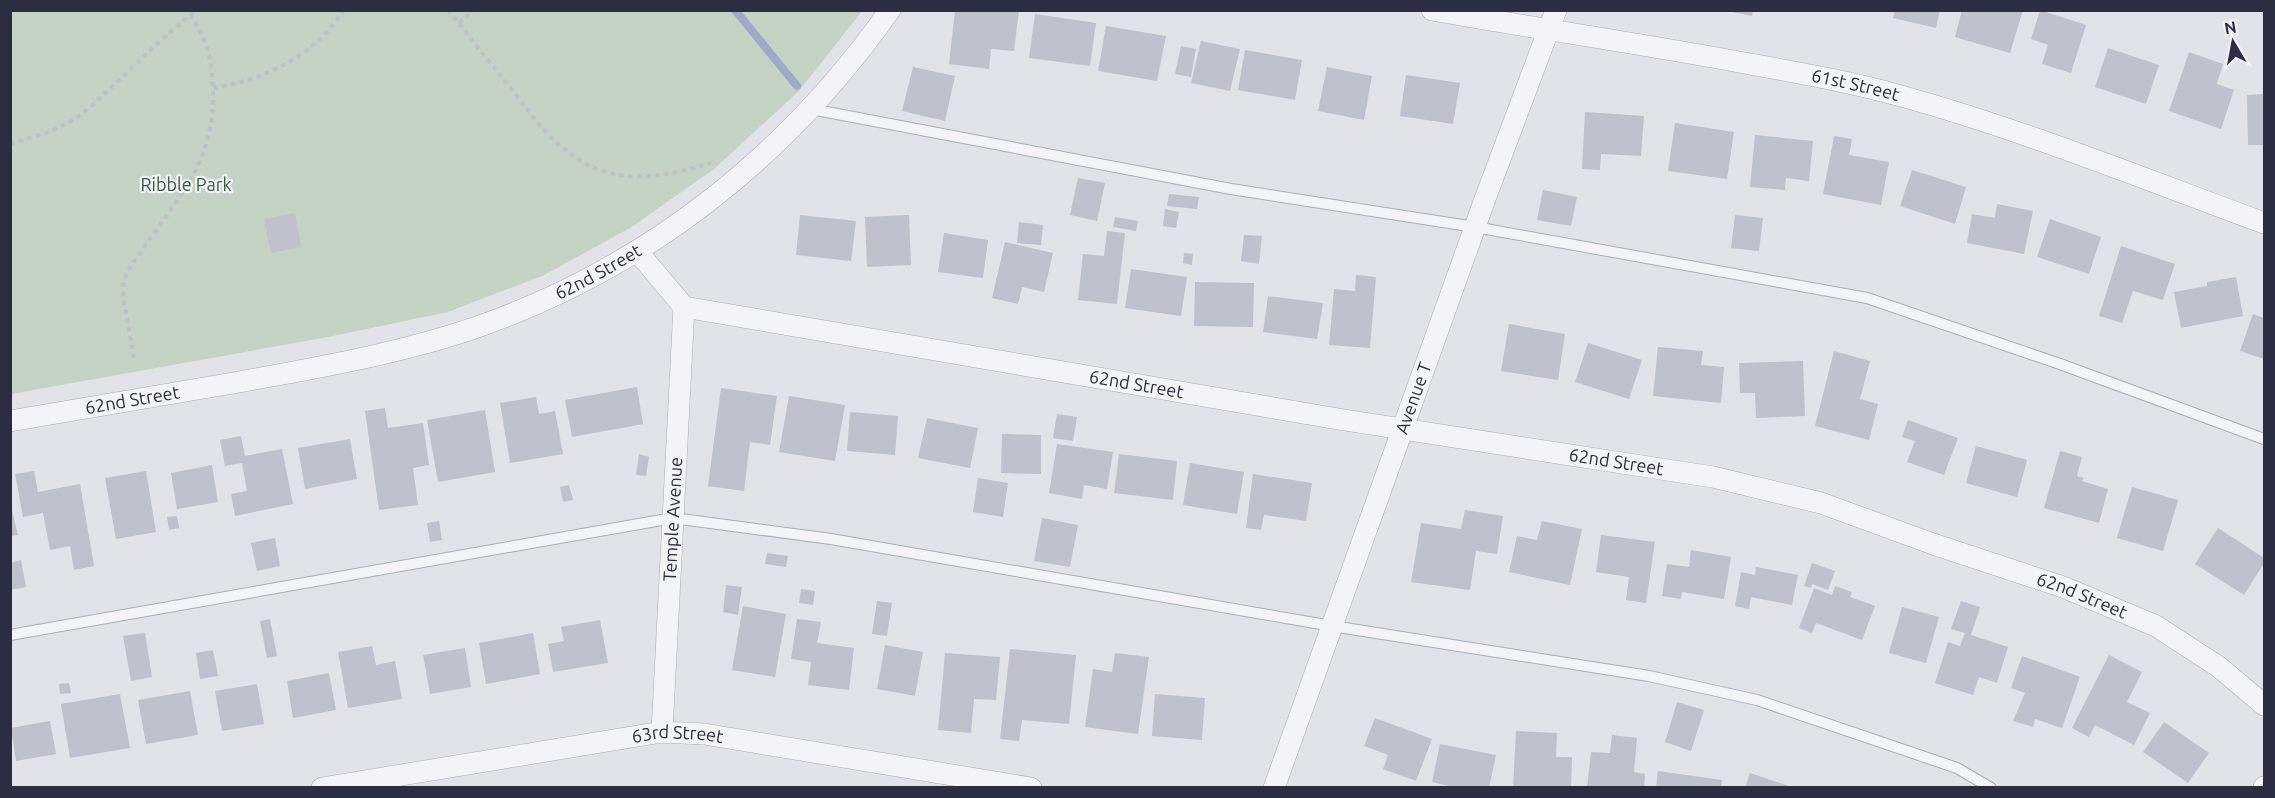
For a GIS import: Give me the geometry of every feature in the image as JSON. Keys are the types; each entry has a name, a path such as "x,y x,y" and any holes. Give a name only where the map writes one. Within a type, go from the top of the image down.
{"street":[{"path":"637,251 720,194 772,149 811,109 864,48 890,10"},
{"name":"61st Street","path":"1432,10 1548,31 1639,43 1837,80 1901,96 1985,121 2265,223"},
{"name":"Avenue T","path":"1274,788 1475,227 1556,10"},
{"name":"62nd Street","path":"10,422 312,369 416,346 480,326 544,300 637,251 684,307 1403,429 1713,477 1821,502 1933,544 2063,587 2156,626 2219,667 2265,705"},
{"name":"Temple Avenue","path":"662,732 684,307"},
{"name":"63rd Street","path":"322,788 662,732 704,734 1031,788"}],"lane":[{"path":"811,109 1231,189 1475,227 1867,297 2060,364 2265,440"},
{"path":"10,635 673,519 831,539 1332,626 1648,676 1756,700 1957,768 1991,788"}],"path":[{"path":"10,144 49,132 75,118 94,104 196,10"},
{"path":"213,88 236,84 263,75 294,59 319,40 345,10"},
{"path":"448,10 550,137 565,150 592,167 617,175 654,177 711,163"},
{"path":"459,23 474,10"},
{"path":"134,358 123,296 124,279 192,180 209,140 213,112 213,88 209,51 204,36 191,16"}],"green space":[{"name":"Ribble Park","path":"11,11 862,11 799,91 714,169 630,228 544,275 448,312 328,337 11,394"}],"building":[{"path":"955,10 1019,10 1014,51 991,49 989,69 949,64"},
{"path":"1723,10 1753,10 1752,16"},
{"path":"1895,10 1940,10 1936,28 1893,18"},
{"path":"1962,10 2023,10 2010,53 1955,37"},
{"path":"2040,10 2086,25 2071,73 2042,64 2048,45 2031,39"},
{"path":"1035,14 1096,23 1090,66 1029,58"},
{"path":"1106,26 1166,36 1157,81 1098,71"},
{"path":"1201,41 1240,49 1230,91 1191,83"},
{"path":"1181,46 1196,49 1191,77 1175,74"},
{"path":"2108,48 2159,65 2146,104 2095,87"},
{"path":"1245,50 1302,60 1295,100 1238,90"},
{"path":"2189,52 2223,64 2217,84 2234,90 2221,129 2169,111"},
{"path":"913,67 955,76 945,121 902,111"},
{"path":"1327,67 1372,76 1364,120 1318,111"},
{"path":"1406,75 1460,83 1453,124 1400,116"},
{"path":"2264,94 2264,145 2248,145 2247,95"},
{"path":"1585,112 1644,116 1641,156 1601,154 1600,170 1582,169"},
{"path":"1675,123 1734,132 1727,179 1668,171"},
{"path":"1755,135 1813,141 1809,181 1786,178 1785,190 1750,187"},
{"path":"1834,136 1852,139 1849,155 1889,162 1881,205 1823,194"},
{"path":"1912,170 1966,187 1955,224 1900,206"},
{"path":"1078,178 1105,183 1097,221 1070,215"},
{"path":"1543,190 1577,197 1571,226 1537,220"},
{"path":"1169,194 1199,197 1197,209 1167,206"},
{"path":"1997,204 2033,211 2024,254 1967,243 1972,214 1995,218"},
{"path":"1165,209 1179,212 1176,228 1163,226"},
{"path":"295,213 301,247 271,253 264,219"},
{"path":"800,215 856,221 851,261 796,255"},
{"path":"909,215 911,265 867,267 865,217"},
{"path":"1735,215 1763,218 1759,251 1731,248"},
{"path":"1115,217 1138,221 1136,231 1113,227"},
{"path":"2050,219 2101,237 2089,274 2037,257"},
{"path":"1019,222 1043,225 1041,245 1017,243"},
{"path":"1107,231 1125,233 1117,304 1078,300 1083,254 1104,256"},
{"path":"944,233 988,240 983,278 938,272"},
{"path":"1244,235 1262,236 1259,264 1241,261"},
{"path":"1005,242 1053,253 1044,292 1022,287 1018,304 992,298"},
{"path":"2121,246 2175,264 2163,300 2133,291 2122,323 2099,316"},
{"path":"1184,253 1193,254 1192,265 1183,263"},
{"path":"1131,269 1187,277 1181,316 1125,308"},
{"path":"1356,275 1376,277 1370,348 1329,345 1334,289 1355,291"},
{"path":"2236,277 2243,316 2181,328 2174,292 2207,286 2207,282"},
{"path":"1195,282 1254,283 1253,327 1194,326"},
{"path":"1268,296 1323,303 1317,339 1263,332"},
{"path":"2253,314 2264,318 2264,359 2240,351"},
{"path":"1509,324 1565,334 1558,380 1501,371"},
{"path":"1588,343 1642,360 1629,399 1575,382"},
{"path":"1658,347 1703,351 1701,365 1724,367 1721,403 1653,396"},
{"path":"1834,351 1870,361 1860,399 1878,404 1869,440 1815,426"},
{"path":"1803,361 1805,416 1756,418 1755,393 1740,393 1739,363"},
{"path":"637,387 643,424 572,437 565,400"},
{"path":"721,388 777,396 770,445 750,442 744,491 708,486"},
{"path":"789,396 845,405 835,461 779,452"},
{"path":"536,397 539,414 555,411 563,454 510,463 500,403"},
{"path":"385,408 388,428 423,423 429,465 413,468 418,505 379,510 365,411"},
{"path":"485,410 495,472 438,482 427,420"},
{"path":"850,412 898,416 895,455 847,451"},
{"path":"1057,414 1077,417 1073,441 1053,438"},
{"path":"927,418 978,428 970,468 918,458"},
{"path":"1908,420 1958,438 1944,475 1907,462 1915,441 1902,437"},
{"path":"1002,434 1041,435 1041,474 1001,473"},
{"path":"241,436 245,456 282,449 293,504 235,516 231,494 247,491 242,463 225,466 220,440"},
{"path":"350,439 357,479 305,489 298,448"},
{"path":"1057,444 1113,452 1107,489 1084,485 1082,499 1049,493"},
{"path":"1976,446 2027,460 2017,497 1966,483"},
{"path":"2060,451 2082,457 2077,476 2084,478 2082,481 2108,489 2099,523 2044,508"},
{"path":"639,454 649,457 646,476 636,475"},
{"path":"1119,454 1177,461 1173,500 1114,493"},
{"path":"1190,463 1244,472 1237,514 1183,505"},
{"path":"212,465 218,502 177,509 171,473"},
{"path":"34,471 38,492 80,484 94,566 74,570 70,546 50,550 43,513 23,517 15,474"},
{"path":"146,471 156,532 116,539 105,478"},
{"path":"1253,474 1312,483 1306,521 1264,515 1261,530 1246,528"},
{"path":"978,478 1008,483 1003,517 973,512"},
{"path":"569,485 573,500 563,502 560,487"},
{"path":"2132,487 2178,500 2163,551 2117,538"},
{"path":"10,502 18,535 10,536"},
{"path":"1465,510 1503,516 1497,554 1476,551 1470,590 1411,582 1421,523 1461,529"},
{"path":"177,516 179,528 169,530 167,517"},
{"path":"1042,518 1078,525 1070,567 1034,561"},
{"path":"439,521 442,540 430,542 427,523"},
{"path":"1542,521 1582,529 1570,585 1509,572 1517,536 1537,540"},
{"path":"2218,528 2264,558 2264,563 2244,595 2195,564"},
{"path":"1601,535 1655,542 1646,603 1626,600 1629,577 1596,572"},
{"path":"275,538 280,566 257,571 251,543"},
{"path":"1691,550 1731,557 1724,599 1682,592 1681,599 1662,596 1667,564 1689,567"},
{"path":"767,553 788,556 786,567 765,564"},
{"path":"21,560 26,587 10,590 10,563"},
{"path":"1812,563 1835,571 1828,590 1812,584 1811,588 1804,586"},
{"path":"1756,567 1798,575 1792,605 1751,597 1749,609 1735,606 1741,572 1755,575"},
{"path":"726,585 742,587 738,615 723,612"},
{"path":"1835,586 1852,592 1850,597 1875,606 1862,640 1816,623 1812,633 1799,628 1814,588 1832,595"},
{"path":"801,589 815,591 813,605 799,603"},
{"path":"877,601 892,603 887,636 872,634"},
{"path":"1961,601 1980,607 1971,635 2008,647 1997,683 1979,677 1973,695 1935,683 1948,642 1960,646 1965,633 1951,629"},
{"path":"743,606 786,614 775,677 732,670"},
{"path":"1902,607 1939,617 1926,663 1889,653"},
{"path":"270,619 277,656 267,658 260,621"},
{"path":"797,619 821,622 817,643 854,648 849,690 808,685 811,662 791,659"},
{"path":"600,620 608,663 553,672 548,644 564,641 561,627"},
{"path":"145,633 152,677 131,681 123,636"},
{"path":"533,633 540,674 486,684 479,643"},
{"path":"885,645 923,652 915,696 877,689"},
{"path":"372,646 376,665 395,661 402,699 348,708 338,652"},
{"path":"465,648 471,687 430,694 423,655"},
{"path":"1010,649 1076,655 1069,724 1022,720 1019,741 1000,739"},
{"path":"213,650 218,676 200,679 196,653"},
{"path":"945,653 1000,657 996,700 974,699 971,733 938,730"},
{"path":"1115,653 1149,657 1138,734 1085,727 1093,669 1112,672"},
{"path":"2109,655 2142,672 2127,702 2150,713 2134,745 2095,725 2089,737 2072,728"},
{"path":"2022,656 2080,677 2062,728 2035,719 2033,727 2013,721 2025,693 2011,688"},
{"path":"329,673 336,710 293,718 287,681"},
{"path":"69,683 71,693 60,694 59,684"},
{"path":"257,684 264,724 222,731 215,691"},
{"path":"190,691 198,735 146,744 138,700"},
{"path":"120,694 130,748 70,758 61,704"},
{"path":"1155,694 1205,698 1202,740 1152,736"},
{"path":"1677,702 1704,710 1691,751 1665,742"},
{"path":"1375,718 1432,739 1416,781 1383,769 1388,755 1364,746"},
{"path":"50,721 56,754 16,761 11,728"},
{"path":"2164,722 2209,753 2188,783 2143,752"},
{"path":"1516,731 1557,733 1556,757 1572,757 1571,788 1513,788"},
{"path":"1612,735 1637,738 1634,772 1645,774 1644,788 1587,788 1591,752 1610,753"},
{"path":"1440,744 1496,755 1489,788 1458,788 1432,782"},
{"path":"1658,771 1722,780 1721,788 1656,788"},
{"path":"1750,773 1792,787 1792,788 1745,788"}],"waterway":[{"path":"735,10 797,86"}]}
